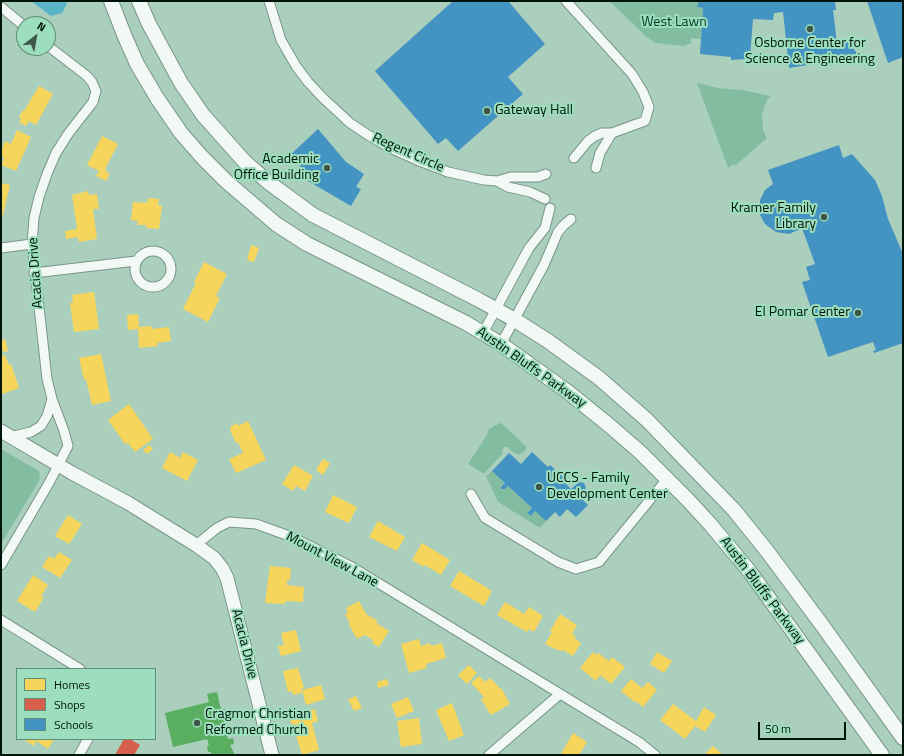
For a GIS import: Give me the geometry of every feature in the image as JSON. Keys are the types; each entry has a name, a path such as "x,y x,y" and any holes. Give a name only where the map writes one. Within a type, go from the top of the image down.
{"main road":[{"name":"Austin Bluffs Parkway","path":"111,1 137,64 157,98 181,133 217,172 251,204 276,224 307,244 466,323 501,344 568,392 640,452 710,524 750,572 882,755"},
{"name":"Austin Bluffs Parkway","path":"139,1 149,24 177,77 203,116 244,161 268,182 312,215 496,309 548,340 625,400 665,438 734,510 767,551 903,738"}],"street":[{"name":"Regent Circle","path":"269,1 281,40 296,66 323,98 350,123 368,136 392,149 448,172 497,182 508,188 530,192 544,199"},
{"path":"566,1 632,74 643,92 649,107 645,121 612,133 602,133 595,136 588,141 574,158"},
{"path":"1,7 16,19"},
{"name":"Acacia Drive","path":"1,565 68,446 52,399 47,379 34,272 32,244 34,218 39,197 56,153 68,134 93,102 96,91 92,82 87,76 56,52"},
{"path":"596,168 600,152 612,133"},
{"name":"Regent Circle","path":"497,182 511,177 538,177 546,174"},
{"path":"483,333 529,248 545,228 550,208"},
{"path":"501,344 544,266 558,232 571,219"},
{"path":"1,248 32,244"},
{"path":"34,272 136,261"},
{"name":"Acacia Drive","path":"6,434 32,432 41,426 48,416 52,399"},
{"path":"6,434 196,545"},
{"path":"471,494 485,518 558,562 576,569 599,562 667,479"},
{"name":"Mount View Lane","path":"196,545 217,528 229,522 256,524 292,537 352,567 639,742 655,755"},
{"name":"Acacia Drive","path":"196,545 214,558 222,568 227,578 272,755"},
{"path":"1,620 78,668"},
{"path":"489,755 560,694"},
{"path":"79,755 87,740"}],"green space":[{"name":"West Lawn","path":"609,1 699,1 697,7 703,8 701,39 691,38 691,43 684,46 655,43"},
{"path":"697,83 718,88 742,90 771,96 767,100 762,114 763,131 767,138 735,166 734,164 728,168"},
{"path":"499,423 526,446 526,450 519,455 507,447 504,447 502,450 503,453 484,474 468,464 487,435 489,429"},
{"path":"1,449 39,471 40,475 39,481 1,544"},
{"path":"492,471 505,483 500,487 503,491 508,486 532,508 527,513 531,516 535,511 546,521 540,528 498,502 486,476"}],"water":[{"path":"31,1 66,1 67,4 62,13 51,16"}],"building: Homes":[{"path":"39,86 53,94 36,125 29,121 26,126 19,122 21,119 19,117"},
{"path":"17,130 31,137 16,171 1,165 4,158 1,156 1,151 5,141 11,144"},
{"path":"102,136 118,144 105,169 107,170 106,172 110,174 106,181 96,176 99,171 87,165"},
{"path":"1,183 10,185 2,219 1,218"},
{"path":"88,191 89,195 97,194 99,209 93,209 97,239 79,242 78,237 66,239 65,231 77,229 72,195"},
{"path":"148,198 159,199 158,205 162,206 159,229 146,228 146,225 137,225 138,221 131,220 133,202 147,203"},
{"path":"251,245 259,248 254,262 247,260"},
{"path":"204,262 227,274 216,296 220,298 208,322 183,309 196,283 194,282"},
{"path":"94,292 99,329 74,332 70,303 73,303 72,295"},
{"path":"138,314 139,327 151,326 152,329 169,327 171,341 157,343 158,346 139,348 138,329 128,330 127,315"},
{"path":"5,339 8,351 3,352 1,340"},
{"path":"101,354 111,401 92,405 79,358"},
{"path":"5,355 9,365 11,364 19,388 2,394 1,356"},
{"path":"129,404 153,439 135,452 128,443 125,444 108,420"},
{"path":"248,421 266,460 236,473 229,459 243,453 238,442 236,443 230,427 237,423 238,426"},
{"path":"149,445 153,449 147,454 143,450"},
{"path":"170,452 180,458 183,452 198,460 187,481 162,468"},
{"path":"323,459 330,463 323,475 316,470"},
{"path":"294,465 313,476 305,491 296,486 293,491 282,484"},
{"path":"333,495 357,507 349,523 325,512"},
{"path":"68,515 82,524 69,544 55,536"},
{"path":"378,521 405,537 397,551 369,537"},
{"path":"422,543 450,560 441,575 425,565 424,567 412,560"},
{"path":"59,552 72,560 60,578 42,567 49,556 54,559"},
{"path":"270,566 291,568 290,580 287,580 287,585 304,587 303,602 285,601 285,604 265,603"},
{"path":"459,571 492,591 484,606 450,586"},
{"path":"33,575 48,585 41,596 44,597 35,612 17,601"},
{"path":"359,601 366,614 378,621 376,623 389,631 379,647 372,643 373,640 365,635 357,639 348,623 350,623 345,614 348,613 346,608"},
{"path":"505,602 524,614 529,607 543,616 534,632 529,629 527,632 497,615"},
{"path":"560,614 577,625 572,634 576,636 574,638 581,643 573,656 563,650 561,651 555,649 545,644 552,632 550,631"},
{"path":"296,630 301,651 281,656 278,646 284,645 281,633"},
{"path":"419,639 421,646 430,643 431,646 442,643 446,658 426,664 427,668 409,673 401,644"},
{"path":"593,652 596,655 598,653 609,661 612,657 625,667 611,684 600,675 596,681 580,668"},
{"path":"657,652 672,661 664,673 650,664"},
{"path":"469,665 477,673 467,684 458,675"},
{"path":"298,668 304,688 301,689 302,693 293,695 292,691 288,692 283,671"},
{"path":"479,676 485,682 490,678 499,689 501,688 510,704 491,715 481,699 484,697 471,683"},
{"path":"387,679 389,685 378,688 377,682"},
{"path":"631,679 642,688 648,682 657,690 643,707 621,691"},
{"path":"321,685 325,699 306,705 302,690"},
{"path":"356,696 362,708 354,711 348,699"},
{"path":"408,697 414,711 397,718 391,704"},
{"path":"452,703 464,735 449,741 436,710"},
{"path":"673,704 696,721 704,707 716,715 705,732 695,726 685,739 660,720"},
{"path":"315,709 318,721 312,723 319,750 302,755 293,726 302,723 304,726 300,713"},
{"path":"300,717 302,723 292,725 290,719"},
{"path":"419,718 422,744 401,747 397,721"},
{"path":"573,733 587,742 579,755 562,755 561,754"},
{"path":"25,740 53,740 48,749 36,741 34,746"},
{"path":"713,746 723,755 704,755"}],"building: Shops":[{"path":"123,740 132,740 140,745 134,755 115,755"}],"building: Schools":[{"path":"453,1 508,1 545,44 508,77 523,94 458,151 446,138 438,144 375,71"},
{"name":"Osborne Center for Science & Engineering","path":"699,1 835,1 836,10 833,10 837,43 849,43 856,52 854,63 849,62 848,64 834,64 822,67 820,63 789,68 783,12 774,13 773,20 753,19 750,57 747,56 747,59 731,60 731,57 700,54 703,8 697,7"},
{"path":"867,1 903,1 903,57 888,63"},
{"name":"Academic Office Building","path":"318,129 346,162 364,174 356,187 361,189 351,206 296,174 302,163 288,157"},
{"name":"Kramer Family Library","path":"839,145 843,158 852,154 875,180 882,196 888,219 903,254 903,343 874,353 873,351 876,350 873,342 828,357 802,282 810,280 806,267 815,264 802,228 789,234 776,232 765,224 760,215 760,200 765,190 773,184 768,170"},
{"name":"UCCS - Family Development Center","path":"532,452 548,467 550,465 565,479 563,481 571,489 579,482 584,483 586,488 579,496 588,505 576,517 567,509 560,517 555,512 546,521 535,511 531,516 527,513 532,508 508,486 504,490 500,488 505,483 492,471 509,453 521,464"}],"building: Public":[{"name":"Cragmor Christian Reformed Church","path":"217,692 221,710 225,709 228,723 224,724 228,739 233,738 234,744 230,745 235,755 211,755 211,752 208,752 207,746 209,745 207,739 173,747 165,713 209,702 207,694"}],"place":[{"name":"Osborne Center for Science & Engineering","path":"810,29"},
{"name":"Gateway Hall","path":"487,111"},
{"name":"Academic Office Building","path":"327,168"},
{"name":"Kramer Family Library","path":"824,217"},
{"name":"El Pomar Center","path":"858,313"},
{"name":"UCCS - Family Development Center","path":"539,487"},
{"name":"Cragmor Christian Reformed Church","path":"197,723"}]}
